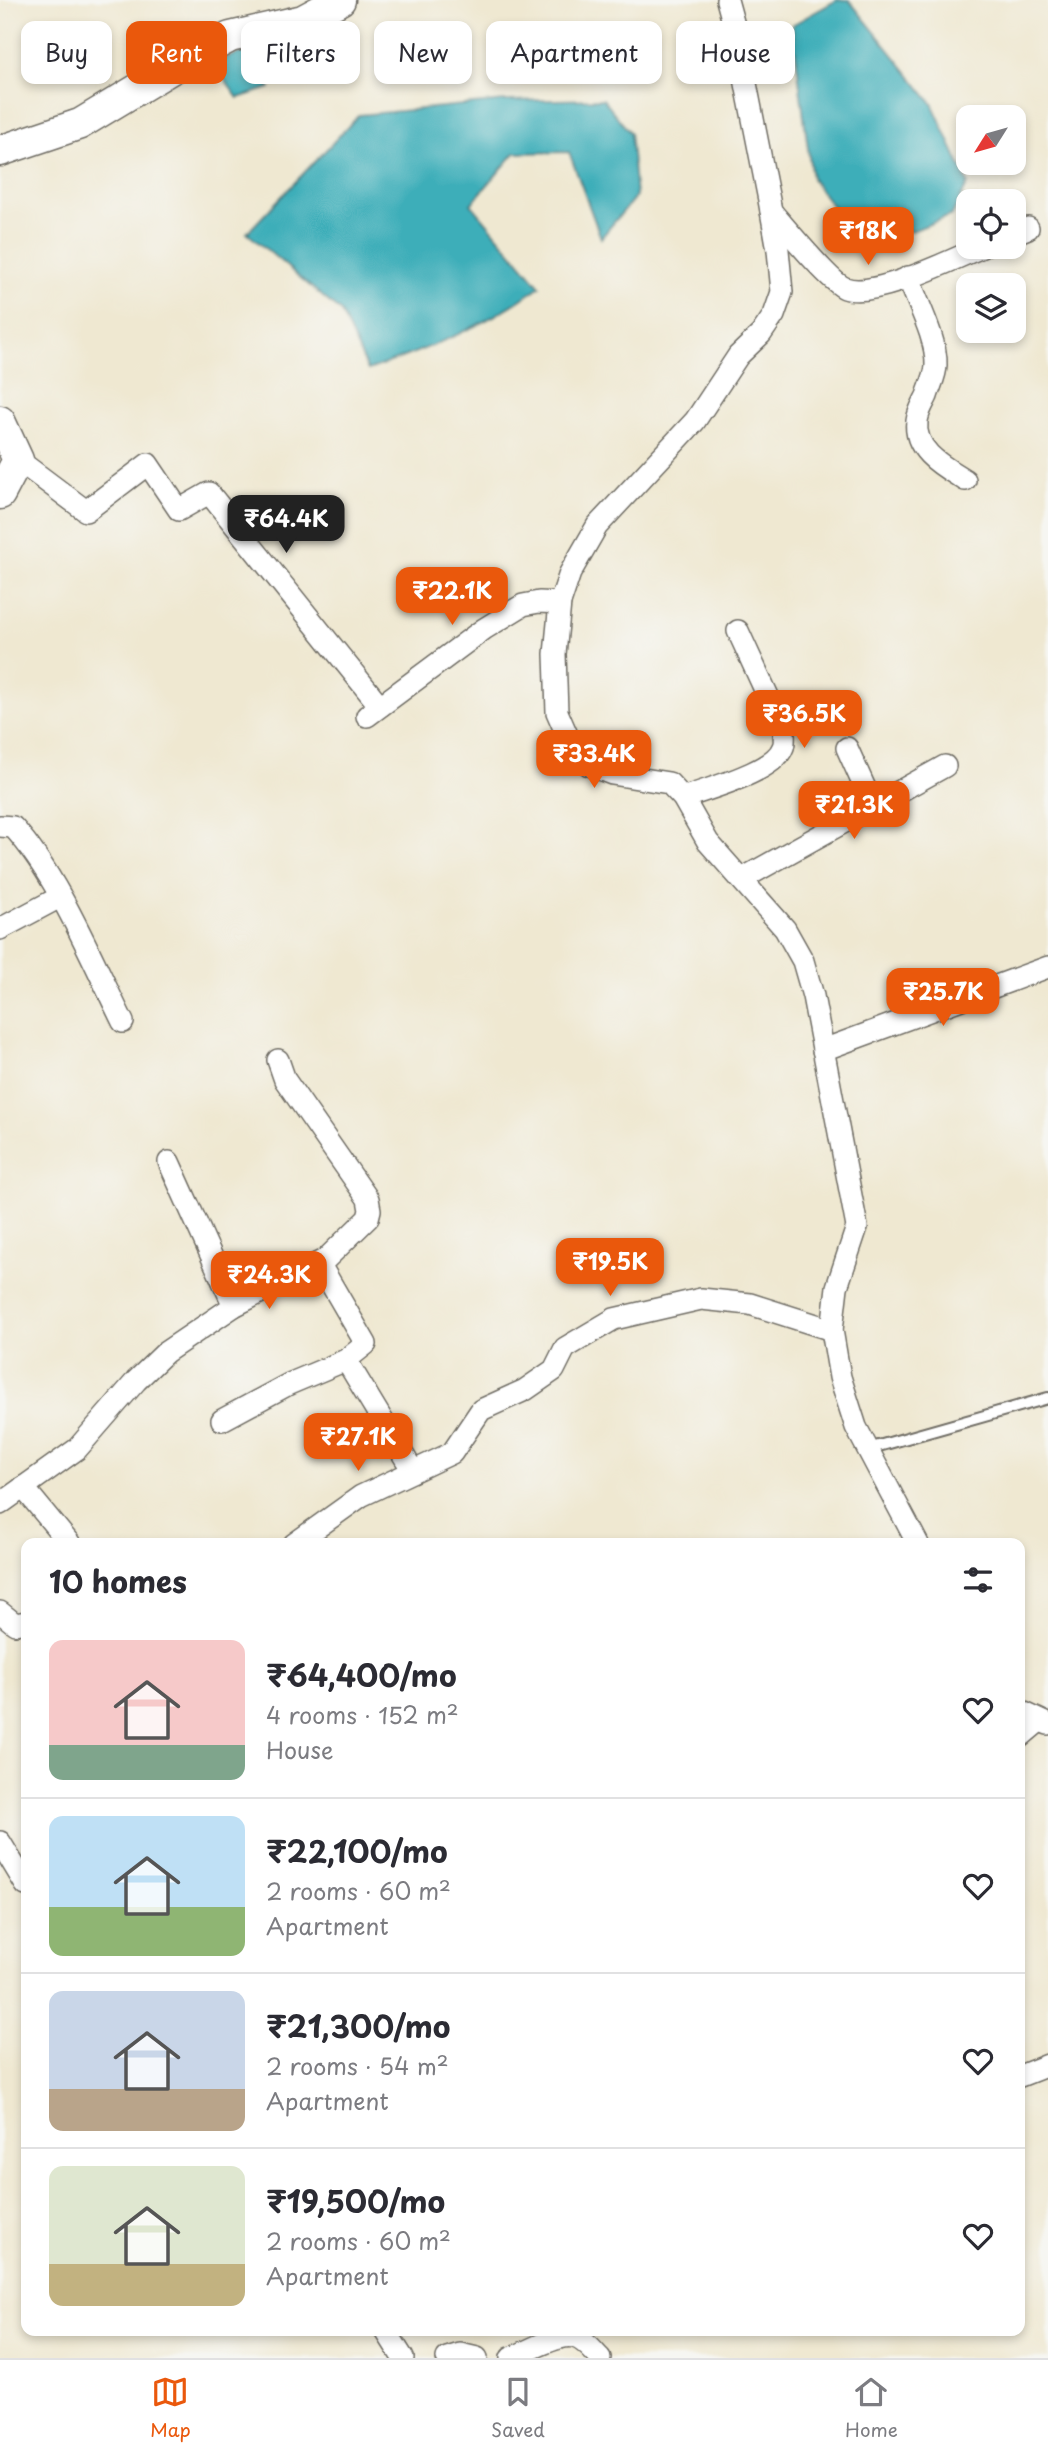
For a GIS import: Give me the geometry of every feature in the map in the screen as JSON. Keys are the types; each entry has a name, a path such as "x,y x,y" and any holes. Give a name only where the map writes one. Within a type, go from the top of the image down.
{"main road":[{"path":"0,151 80,124 230,37 303,20 340,0"},
{"path":"0,421 18,460 0,494"}],"street":[{"path":"727,0 771,211 782,292 774,315 761,334 738,356 695,421 597,526 570,573 560,603 555,654 557,712 574,751 589,765 612,774 669,783 683,798 708,842 785,929 803,961 813,996 857,1227 837,1287 831,1330 840,1377 856,1427 915,1538"},
{"path":"771,211 843,288 856,290 888,285 956,258"},
{"path":"908,277 933,345 936,365 934,378 917,419 917,433 922,445 938,463 965,480"},
{"path":"18,460 86,511 148,464 179,510 209,493 374,711 484,629 523,605 539,602 560,603"},
{"path":"683,798 759,770 775,760 783,747 784,731 738,631"},
{"path":"847,748 873,806"},
{"path":"742,879 945,766"},
{"path":"0,826 13,827 25,840 60,897 123,1022"},
{"path":"0,929 60,897"},
{"path":"823,1050 1048,967"},
{"path":"0,1504 77,1449 136,1381 166,1352 234,1306 334,1253 368,1217 368,1199 285,1080 278,1060"},
{"path":"169,1162 234,1306"},
{"path":"222,1420 289,1384 346,1360 366,1344 319,1263"},
{"path":"302,1538 354,1500 452,1453 481,1410 525,1390 554,1370 565,1348 614,1319 701,1299 750,1304 831,1330"},
{"path":"346,1360 413,1471"},
{"path":"23,1487 65,1538"},
{"path":"0,1612 15,1624 21,1623"},
{"path":"0,1842 21,1877"},
{"path":"1025,2074 1048,2065"},
{"path":"389,2336 403,2358"},
{"path":"511,2358 562,2337 573,2336 579,2336 600,2358"},
{"path":"447,2358 460,2354 477,2358"}],"lane":[{"path":"868,1449 1048,1398"}],"water":[{"path":"837,0 849,0 932,103 956,156 956,175 964,175 968,183 965,189 956,189 956,207 952,215 912,231 847,225 812,179 795,48 795,23"},
{"path":"241,53 241,84 268,84 270,88 238,98 227,83 227,58"},
{"path":"603,99 630,133 636,196 601,238 569,152 515,153 471,204 540,286 479,324 391,362 368,370 341,312 247,233 359,115 505,101"}]}
